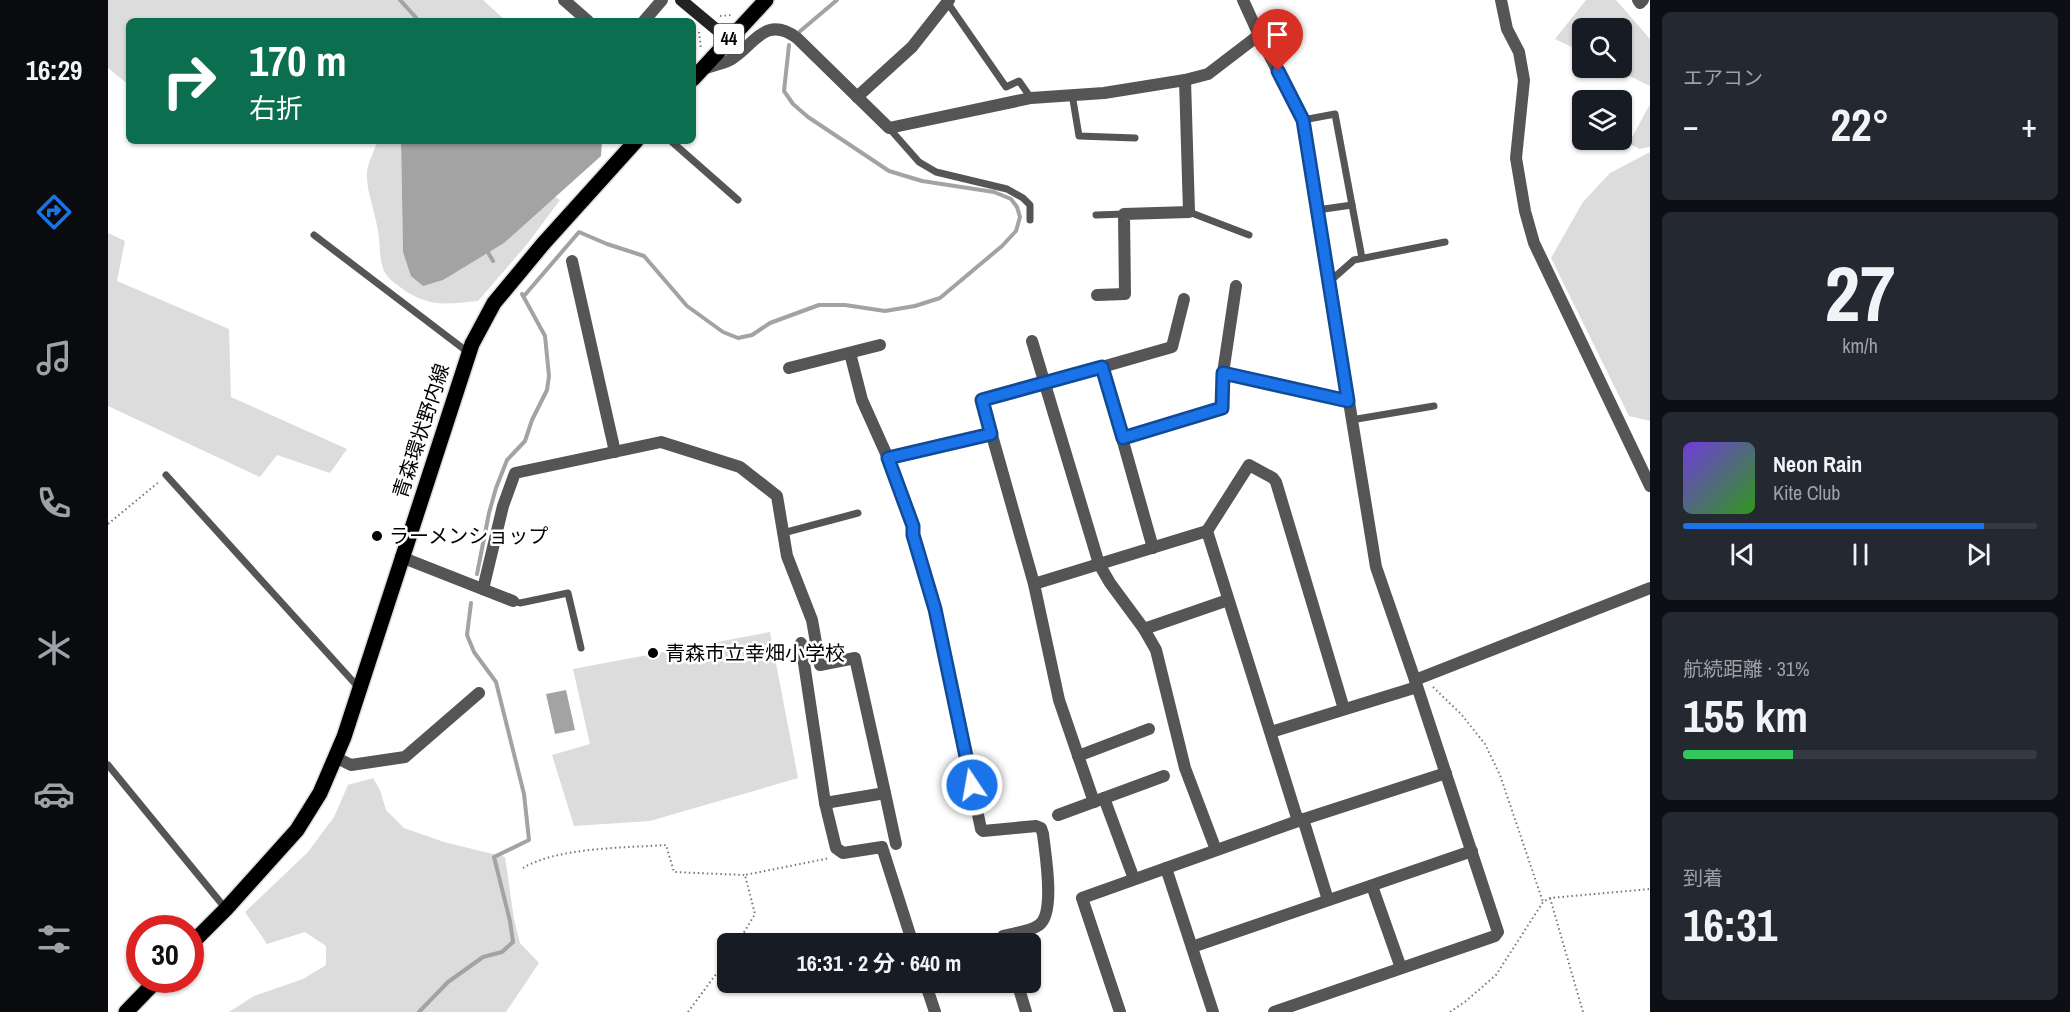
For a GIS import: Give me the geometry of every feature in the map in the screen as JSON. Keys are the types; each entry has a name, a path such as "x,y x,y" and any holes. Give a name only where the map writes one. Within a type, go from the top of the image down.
{"main road":[{"name":"44","path":"698,68 729,40 766,0"},
{"name":"青森環状野内線","path":"204,931 297,830 320,793 359,688 469,353 494,303 543,244 633,144"},
{"path":"126,1012 144,993"}],"street":[{"path":"564,0 585,18"},
{"path":"647,18 662,0"},
{"path":"681,0 729,40"},
{"path":"1243,0 1303,120 1376,567 1418,681 1498,932 1495,936 1274,1012"},
{"path":"1501,0 1507,29 1519,52 1524,80 1516,158 1525,211 1534,243 1650,486"},
{"path":"1638,0 1640,3 1643,0"},
{"path":"857,96 912,47 948,1"},
{"path":"698,68 730,60 760,33 775,29 787,30 798,38 889,128 1031,98 1104,93 1185,80 1208,74 1259,35"},
{"path":"1097,295 1125,294 1124,214 1189,212 1185,80"},
{"path":"572,261 615,452"},
{"path":"1123,438 1222,408 1223,373 1236,286"},
{"path":"1134,879 1078,756 1059,700 1034,584 982,400 1172,347 1184,299"},
{"path":"1032,341 1098,564 1156,650 1185,768 1216,850"},
{"path":"789,369 880,345"},
{"path":"850,353 862,400 888,458 913,526"},
{"path":"1102,367 1153,548"},
{"path":"1223,373 1348,401"},
{"path":"888,458 991,434"},
{"path":"483,589 503,506 515,473 661,442 740,467 777,496 787,556 812,620 820,665 855,658 896,844"},
{"path":"1034,584 1208,531 1249,465 1276,482 1344,709"},
{"path":"1208,531 1270,732 1328,900"},
{"path":"401,557 513,601"},
{"path":"1270,732 1344,709 1418,681 1650,588"},
{"path":"1144,629 1228,600"},
{"path":"935,609 981,829 983,831 1036,826 1041,828 1043,834 1048,896 1044,920 1035,927 1014,933"},
{"path":"801,643 825,803 836,848 843,853 882,846 909,933"},
{"path":"335,757 351,765 405,757 479,693"},
{"path":"1078,756 1149,729"},
{"path":"1120,1012 1082,898 1300,820 1446,772"},
{"path":"1058,815 1164,776"},
{"path":"825,803 885,793"},
{"path":"1192,947 1472,851"},
{"path":"1166,868 1213,1012"},
{"path":"1372,885 1401,968"},
{"path":"929,993 935,1012"},
{"path":"1020,993 1026,1012"}],"lane":[{"path":"948,1 1006,87 1019,81 1031,98"},
{"path":"1072,94 1079,136 1135,138"},
{"path":"1303,120 1335,114 1362,258"},
{"path":"889,128 919,162 936,172 1007,189 1023,198 1030,205 1030,220"},
{"path":"674,144 738,200"},
{"path":"1317,210 1352,206"},
{"path":"1189,212 1249,235"},
{"path":"1096,215 1124,214"},
{"path":"314,235 469,353"},
{"path":"1329,282 1354,260 1445,242"},
{"path":"1351,420 1434,406"},
{"path":"166,475 359,688"},
{"path":"783,533 858,513"},
{"path":"913,526 913,535 935,609"},
{"path":"513,601 520,603 568,593 581,648"},
{"path":"108,765 226,909"}],"path":[{"path":"698,68 702,42 698,32 709,23"},
{"path":"108,524 166,475"},
{"path":"1418,681 1461,714 1485,744 1500,775 1543,902"},
{"path":"523,868 534,861 574,853 666,845 674,872 745,875 829,860 840,851"},
{"path":"744,933 756,914 745,875"},
{"path":"1450,1012 1496,975 1543,902 1550,898 1650,889"},
{"path":"1550,898 1583,1012"},
{"path":"688,1012 717,973"}],"shaded area":[{"path":"108,0 483,0 503,18 126,18 126,83 108,68"},
{"path":"1586,0 1616,0 1632,18 1572,18 1572,47 1555,39"},
{"path":"1632,18 1650,39 1650,86 1632,77"},
{"path":"1650,104 1650,147 1639,149 1632,145 1632,137"},
{"path":"376,144 401,144 403,252 539,211 555,197 560,200 528,243 478,301 438,303 410,294 389,278 384,271 369,192 368,168"},
{"path":"401,144 602,144 601,156 504,243 443,280 423,286 411,276 403,252"},
{"path":"1650,152 1650,421 1629,416 1551,258 1583,202 1610,173"},
{"path":"108,233 125,241 117,281 229,329 231,397 347,449 330,473 277,455 260,477 108,406"},
{"path":"770,632 798,778 650,821 574,826 552,755 590,744 573,669"},
{"path":"566,690 575,730 555,734 546,694"},
{"path":"373,778 380,790 386,810 404,828 444,842 505,857 520,943 539,963 506,1012 229,1012 254,996 303,979 326,965 326,946 305,932 267,944 245,912 308,852 334,817 348,785"}],"waterway":[{"path":"400,0 416,18"},
{"path":"798,33 837,0"},
{"path":"524,296 579,232 644,256 687,306 723,332 738,338 752,335 770,323 819,305 845,305 885,311 915,306 940,298 1002,246 1016,231 1020,217 1011,199 994,192 922,181 889,171 808,117 793,104 784,91 789,45"},
{"path":"486,249 493,261"},
{"path":"477,574 496,488 507,460 525,441 532,420 547,390 549,376 545,336 522,294"},
{"path":"419,1012 448,982 483,957 502,952 513,942 494,857 529,840 524,794 496,682 474,652 467,635 471,603"}],"place":[{"name":"ラーメンショップ","path":"377,536"},
{"name":"青森市立幸畑小学校","path":"653,653"}],"route":[{"path":"972,785 935,609 913,535 913,526 888,458 991,434 982,400 1102,367 1123,438 1222,408 1223,373 1348,401 1303,120 1278,71"}]}
